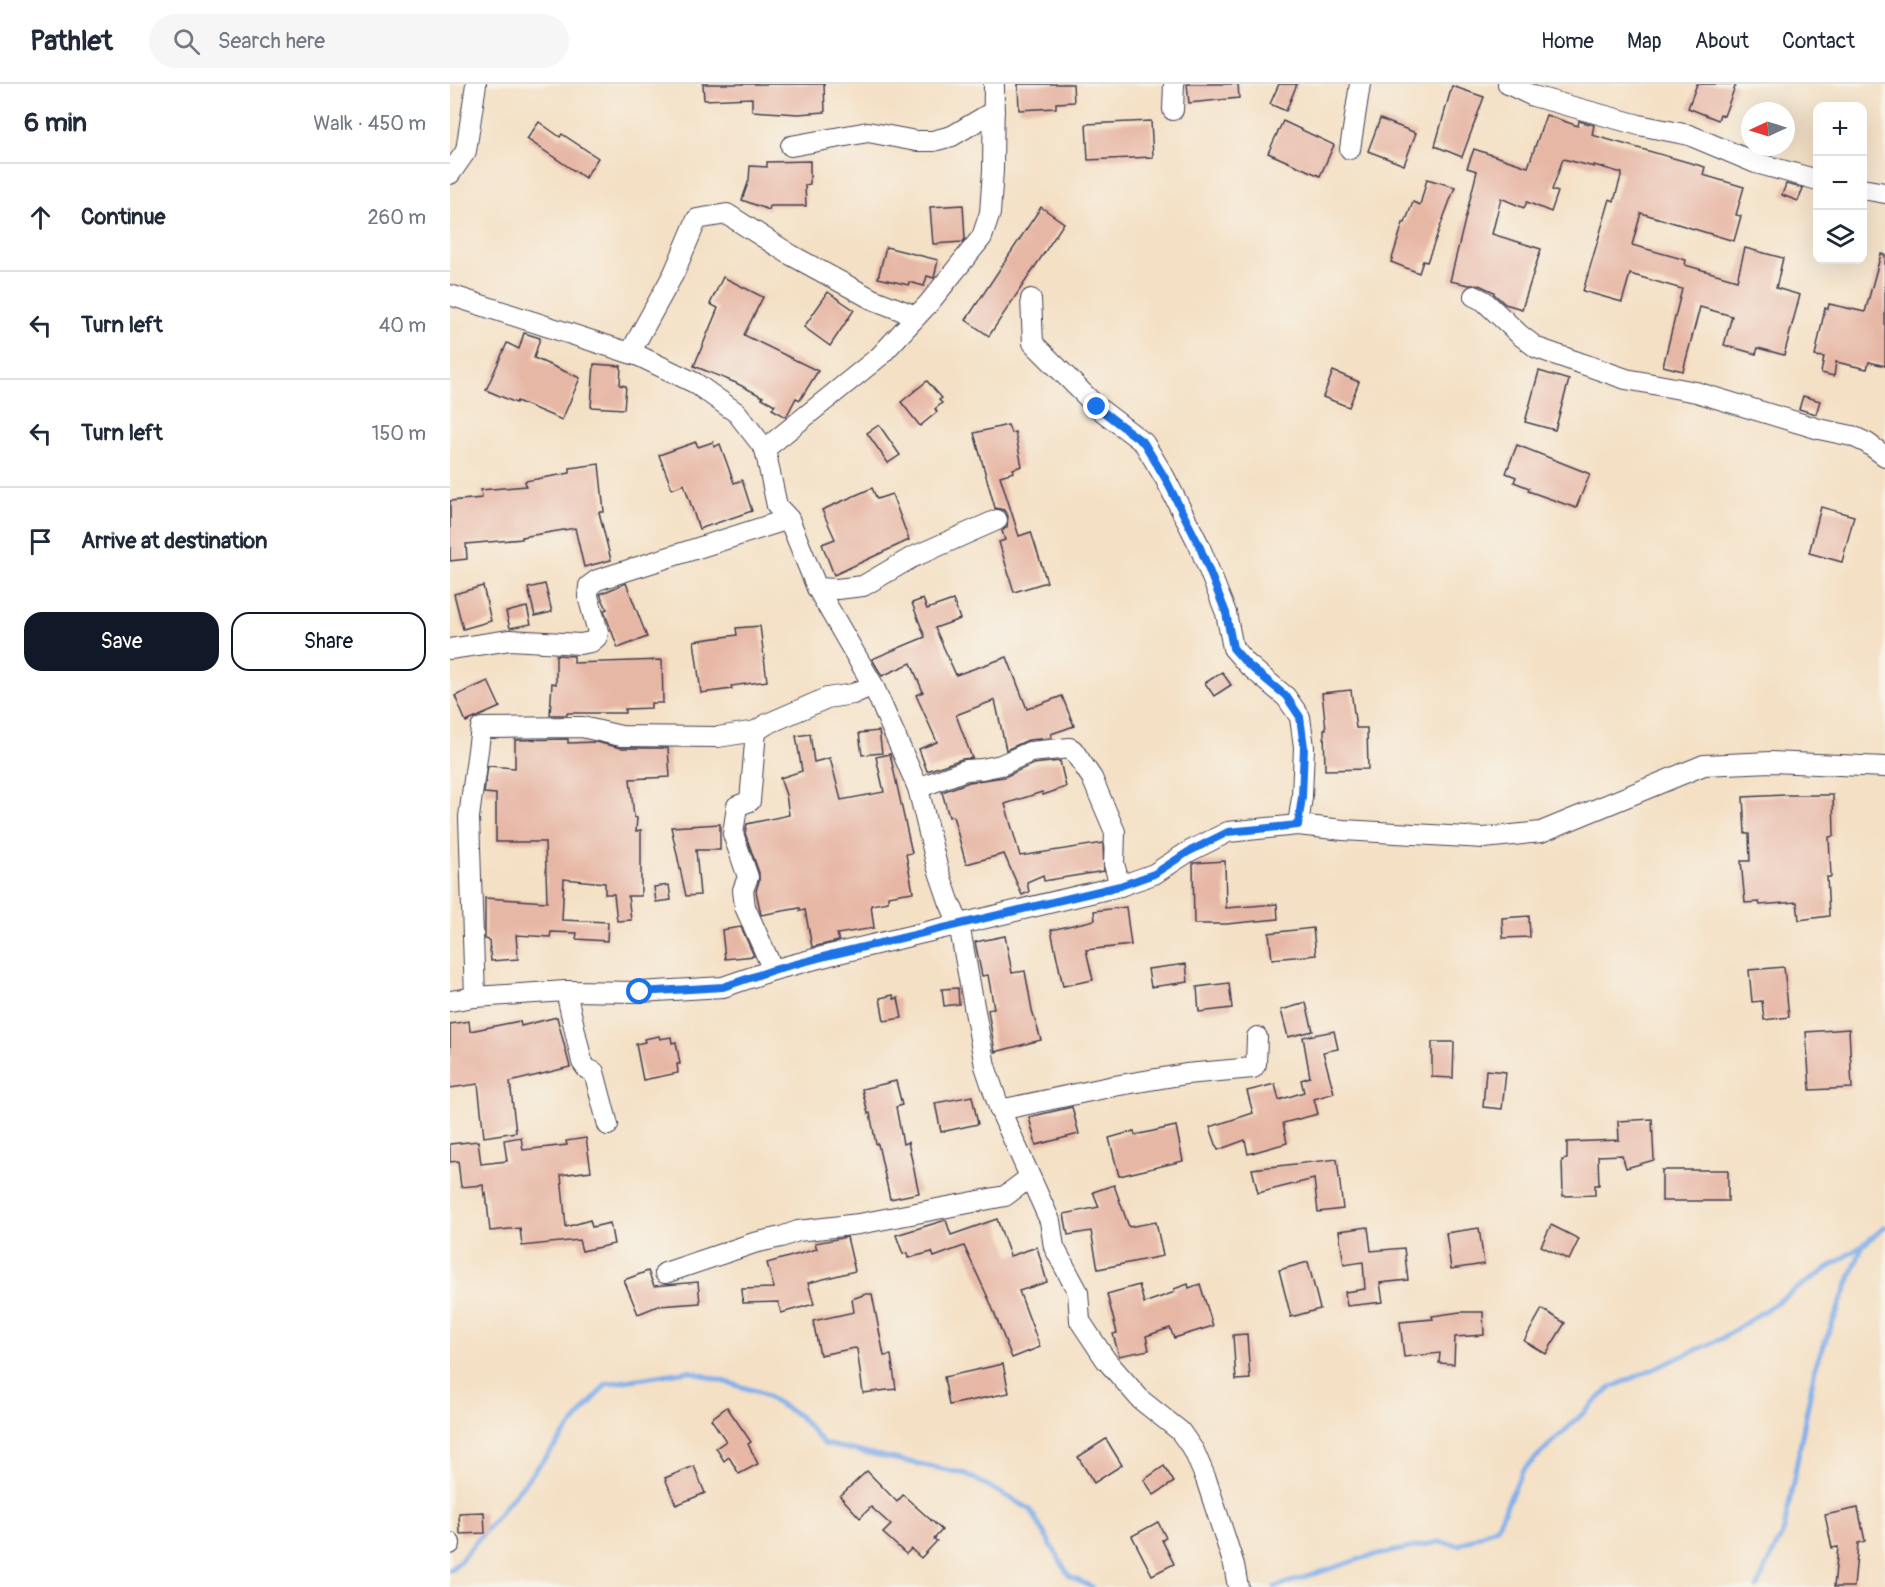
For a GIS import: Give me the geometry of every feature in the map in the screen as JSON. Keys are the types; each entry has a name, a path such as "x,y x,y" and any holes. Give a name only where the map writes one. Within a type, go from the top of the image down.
{"street":[{"path":"450,174 466,151 476,84"},
{"path":"765,449 880,356 982,237 990,213 994,84"},
{"path":"1173,110 1174,84"},
{"path":"1350,149 1360,84"},
{"path":"1508,84 1533,96 1639,125 1689,135 1756,163 1813,179"},
{"path":"792,146 868,132 916,141 933,141 952,136 994,111"},
{"path":"1867,190 1885,193"},
{"path":"630,353 674,273 697,219 727,214 791,255 872,299 916,316"},
{"path":"450,295 630,353 695,383 737,413 765,449 777,506 789,519 817,588 873,685 918,789 937,866 959,924 985,1066 1000,1110 1050,1221 1054,1247 1078,1292 1080,1321 1106,1360 1141,1400 1180,1431 1194,1451 1206,1479 1234,1565 1238,1587"},
{"path":"1474,296 1537,348 1626,378 1696,392 1819,429 1852,436 1885,456"},
{"path":"1031,299 1033,343 1097,407 1144,443 1165,478 1199,545 1226,613 1233,648 1247,664 1286,696 1300,717 1304,747 1302,797 1298,825"},
{"path":"450,649 510,640 580,644 591,642 597,637 598,632 588,596 589,586 597,580 789,519"},
{"path":"817,588 837,589 863,586 911,558 997,520"},
{"path":"475,997 469,817 482,728 582,727 621,736 718,737 756,731 827,698 853,694 873,685"},
{"path":"756,731 750,801 737,806 733,834 748,877 743,890 745,907 773,970"},
{"path":"918,789 966,770 1001,765 1030,752 1070,748 1092,778 1115,832 1114,864 1120,886"},
{"path":"450,1001 475,997 566,991 640,992 723,987 773,970 1120,886 1154,874 1188,852 1228,832 1298,825 1343,830 1484,838 1541,832 1704,765 1771,762 1885,767"},
{"path":"566,991 582,1062 587,1069 594,1072 608,1125"},
{"path":"450,1006 475,997"},
{"path":"1000,1110 1114,1086 1186,1074 1253,1068 1256,1064 1257,1037"},
{"path":"665,1274 754,1243 781,1238 798,1231 859,1224 1005,1196 1029,1178"}],"building":[{"path":"703,84 824,84 825,112 798,114 752,111 752,98 704,100"},
{"path":"1018,84 1073,84 1074,102 1056,103 1056,108 1019,110"},
{"path":"1187,84 1238,84 1239,98 1189,103"},
{"path":"1279,84 1297,84 1286,111 1270,104"},
{"path":"1697,84 1736,84 1724,116 1720,114 1718,120 1688,108"},
{"path":"1452,86 1484,97 1462,157 1435,146"},
{"path":"1546,115 1578,126 1579,121 1594,125 1592,135 1705,167 1703,175 1744,187 1736,215 1741,216 1734,241 1641,213 1632,245 1686,260 1685,265 1737,280 1745,248 1783,258 1776,288 1800,295 1784,355 1758,348 1756,354 1724,345 1732,316 1700,307 1683,371 1663,366 1682,289 1630,274 1622,302 1583,291 1610,199 1614,201 1622,173 1594,165 1594,167 1563,159 1552,190 1558,192 1551,212 1527,202 1524,208 1501,198 1492,234 1541,249 1522,309 1505,304 1494,292 1479,285 1450,281 1477,171 1467,168 1474,149 1528,167"},
{"path":"1380,119 1416,133 1404,165 1368,151"},
{"path":"1151,121 1153,157 1088,160 1086,124"},
{"path":"1283,121 1334,145 1320,176 1268,153"},
{"path":"539,122 560,137 562,134 598,158 585,178 527,139"},
{"path":"810,161 810,184 805,185 806,206 770,206 769,210 742,200 749,180 750,166 767,167 767,162"},
{"path":"1427,179 1455,187 1427,262 1423,261 1419,273 1391,262 1403,223 1405,223 1413,202 1420,205"},
{"path":"1786,184 1803,188 1798,201 1782,195"},
{"path":"963,205 965,239 963,242 933,244 930,207"},
{"path":"1041,207 1064,223 989,336 966,320"},
{"path":"886,247 938,260 934,278 927,276 924,286 878,278"},
{"path":"1881,254 1885,255 1885,366 1869,362 1867,369 1836,362 1834,376 1821,373 1824,357 1815,356 1825,308 1828,309 1829,304 1865,312"},
{"path":"723,277 763,297 744,335 818,371 800,400 796,398 786,417 772,409 775,405 763,397 694,366 718,308 710,304"},
{"path":"828,292 854,310 830,346 804,327"},
{"path":"524,333 540,338 534,358 580,378 562,420 486,390 507,343 519,349"},
{"path":"594,364 621,366 620,385 626,386 624,409 591,407"},
{"path":"1333,371 1359,382 1349,407 1323,397"},
{"path":"1539,371 1569,380 1555,430 1525,422"},
{"path":"927,381 942,398 939,400 942,403 935,409 937,412 920,426 901,402"},
{"path":"1803,396 1820,401 1816,414 1799,409"},
{"path":"879,425 900,455 888,463 867,433"},
{"path":"1008,425 1011,433 1015,432 1022,466 1013,469 1014,472 1000,476 1019,536 1031,532 1047,582 1014,592 999,542 1005,540 1002,531 1007,527 1008,516 1004,510 995,508 974,433"},
{"path":"696,442 698,447 713,442 714,447 720,444 734,483 742,480 752,511 699,529 684,484 672,489 659,455"},
{"path":"1517,445 1590,474 1576,508 1528,491 1529,488 1514,482 1516,477 1506,473"},
{"path":"599,464 604,512 599,512 611,560 584,567 575,528 522,537 522,539 466,544 467,559 450,561 450,501 482,498 481,490 526,486 525,481 570,473 570,468"},
{"path":"872,488 877,499 892,494 909,540 834,575 822,544 835,539 822,510"},
{"path":"1821,507 1854,516 1842,562 1809,553"},
{"path":"626,583 647,637 618,648 604,610 607,609 600,594"},
{"path":"545,584 552,612 535,616 528,588"},
{"path":"483,586 491,621 463,629 454,594"},
{"path":"923,599 927,609 953,600 960,619 935,628 956,675 1007,657 1027,709 1062,696 1074,726 1051,734 1052,738 1028,740 1006,750 995,700 956,715 972,758 962,759 927,771 919,749 937,742 916,695 923,692 911,663 882,676 872,659 925,637 912,603"},
{"path":"527,607 531,624 510,628 506,612"},
{"path":"760,626 767,681 701,693 694,641 737,635 736,628"},
{"path":"556,655 574,656 574,663 662,660 663,703 651,703 651,708 625,709 625,713 550,715 552,683 556,684"},
{"path":"1222,672 1231,685 1214,696 1205,683"},
{"path":"488,681 500,707 466,722 455,696"},
{"path":"1351,690 1356,728 1367,728 1368,769 1325,770 1324,729 1326,729 1322,693"},
{"path":"879,731 882,753 862,755 859,733"},
{"path":"810,734 814,762 830,758 841,800 884,792 876,757 890,754 912,853 906,854 913,892 888,896 888,902 871,905 874,928 837,934 839,941 812,947 805,910 800,911 800,908 761,915 756,891 759,873 745,833 747,824 789,815 786,795 780,778 802,771 796,736"},
{"path":"568,739 568,743 596,742 621,748 668,748 670,777 630,779 634,817 637,818 636,831 641,830 641,896 628,896 631,920 617,921 614,894 605,894 605,883 564,879 562,920 608,922 607,941 576,939 577,933 551,932 550,937 516,935 518,959 491,961 489,940 485,939 485,898 547,902 545,842 496,842 496,794 484,793 488,766 515,768 515,740"},
{"path":"1060,761 1066,787 1005,804 1020,856 1103,843 1104,871 1044,881 1043,875 1027,882 1029,892 1022,895 1004,854 966,864 953,816 949,817 942,792 969,782 1004,777 1033,764"},
{"path":"1833,795 1834,836 1829,837 1831,877 1827,877 1829,916 1799,920 1797,902 1760,905 1759,902 1745,903 1741,861 1750,861 1749,834 1745,834 1743,797"},
{"path":"720,824 720,850 696,850 700,895 686,896 671,827"},
{"path":"1225,861 1226,908 1277,904 1278,919 1226,924 1194,924 1193,863"},
{"path":"669,885 671,900 656,902 654,887"},
{"path":"1126,907 1131,945 1086,950 1093,980 1063,986 1051,930 1095,920 1094,911"},
{"path":"1529,916 1530,937 1503,938 1502,918"},
{"path":"741,927 754,956 725,959 722,930"},
{"path":"1313,928 1316,955 1272,959 1269,933"},
{"path":"1005,936 1012,973 1025,971 1032,1010 1041,1040 995,1052 988,1010 994,1008 988,975 982,976 975,942"},
{"path":"1186,964 1188,982 1151,987 1148,969"},
{"path":"1784,967 1789,1017 1764,1020 1762,1001 1752,1002 1749,970"},
{"path":"1229,983 1232,1008 1199,1012 1197,987"},
{"path":"958,988 959,1004 944,1006 942,989"},
{"path":"893,995 894,999 898,998 902,1018 884,1021 880,998"},
{"path":"1306,1003 1313,1031 1288,1037 1281,1010"},
{"path":"557,1017 570,1067 510,1082 516,1132 484,1137 478,1084 450,1088 450,1024 469,1021 470,1031 520,1021 521,1026"},
{"path":"1849,1029 1852,1088 1810,1090 1806,1032"},
{"path":"1334,1031 1338,1049 1323,1052 1334,1093 1314,1099 1318,1114 1283,1123 1287,1143 1248,1154 1245,1140 1218,1150 1210,1127 1253,1113 1247,1091 1275,1084 1279,1100 1304,1092 1301,1080 1310,1077 1303,1037"},
{"path":"659,1036 660,1039 671,1037 672,1043 676,1042 680,1064 677,1064 678,1073 643,1080 636,1044 645,1042 644,1039"},
{"path":"1432,1042 1454,1042 1453,1078 1432,1077"},
{"path":"1486,1070 1506,1072 1502,1109 1483,1107"},
{"path":"896,1081 902,1105 896,1107 903,1144 908,1142 919,1193 890,1199 878,1144 876,1144 870,1113 868,1114 862,1089"},
{"path":"972,1096 978,1124 941,1132 935,1103"},
{"path":"1072,1107 1079,1134 1036,1145 1029,1117"},
{"path":"1652,1119 1654,1160 1626,1168 1622,1155 1598,1156 1599,1185 1595,1185 1595,1195 1563,1196 1562,1160 1567,1159 1567,1142 1619,1140 1618,1121"},
{"path":"1176,1126 1183,1161 1119,1176 1109,1138 1134,1131 1135,1135"},
{"path":"521,1137 523,1150 567,1145 566,1141 586,1138 591,1171 561,1175 566,1227 590,1220 592,1227 610,1223 614,1244 582,1251 579,1240 522,1246 520,1228 490,1231 483,1185 461,1187 458,1161 450,1162 450,1144 478,1141 481,1164 507,1161 504,1140"},
{"path":"1337,1159 1343,1209 1318,1212 1314,1179 1258,1193 1252,1169"},
{"path":"1662,1170 1728,1170 1728,1201 1662,1201"},
{"path":"1114,1185 1129,1227 1156,1222 1163,1256 1098,1269 1091,1231 1068,1235 1064,1214 1099,1207 1093,1192"},
{"path":"997,1219 1010,1256 1037,1247 1047,1282 1019,1291 1040,1347 1012,1358 990,1302 964,1246 934,1257 932,1252 908,1258 907,1253 903,1254 896,1235 946,1220 951,1235"},
{"path":"1551,1225 1579,1239 1569,1260 1541,1246"},
{"path":"1368,1227 1371,1251 1404,1248 1408,1280 1380,1283 1383,1302 1347,1306 1345,1292 1365,1289 1363,1262 1344,1265 1339,1231"},
{"path":"1479,1228 1484,1264 1451,1269 1446,1233"},
{"path":"847,1237 855,1271 808,1283 814,1304 781,1313 778,1302 743,1303 742,1289 774,1288 767,1263 817,1249 815,1243"},
{"path":"1308,1262 1320,1309 1291,1317 1279,1270"},
{"path":"648,1271 654,1286 698,1282 700,1303 658,1306 638,1314 624,1280"},
{"path":"1188,1284 1189,1288 1200,1284 1213,1326 1174,1338 1170,1328 1146,1336 1149,1350 1119,1356 1113,1334 1117,1333 1107,1294 1139,1285 1144,1303 1175,1292 1174,1289"},
{"path":"872,1294 884,1356 891,1355 896,1389 863,1393 855,1348 820,1355 813,1321 854,1312 852,1299"},
{"path":"1542,1309 1565,1323 1546,1354 1524,1341"},
{"path":"1483,1312 1484,1335 1455,1337 1454,1364 1439,1363 1440,1353 1404,1357 1400,1322 1433,1319 1432,1316"},
{"path":"1247,1334 1250,1379 1236,1380 1233,1335"},
{"path":"1003,1364 1009,1393 949,1405 944,1377"},
{"path":"727,1407 751,1442 748,1444 758,1464 739,1474 729,1457 724,1461 716,1448 726,1441 711,1419"},
{"path":"1106,1439 1122,1465 1094,1483 1078,1457"},
{"path":"694,1466 705,1493 676,1505 665,1478"},
{"path":"1164,1466 1174,1482 1154,1495 1144,1480"},
{"path":"867,1471 897,1502 903,1495 942,1530 934,1539 937,1541 921,1558 911,1549 906,1554 883,1533 891,1525 871,1507 860,1518 840,1496"},
{"path":"1858,1508 1865,1541 1858,1543 1854,1587 1834,1587 1838,1547 1832,1548 1825,1515"},
{"path":"484,1512 485,1533 460,1534 459,1513"},
{"path":"1158,1522 1166,1538 1162,1540 1174,1564 1152,1575 1132,1536"}],"waterway":[{"path":"1757,1587 1784,1530 1815,1368 1863,1245 1885,1227"},
{"path":"1275,1587 1366,1557 1439,1542 1459,1545 1497,1527 1522,1471 1610,1388 1723,1338 1863,1245"},
{"path":"450,1570 460,1561 606,1384 689,1371 759,1392 799,1416 824,1444 966,1474 1030,1509 1069,1576 1092,1587"}],"route":[{"path":"640,992 723,987 773,970 830,955 1120,886 1154,874 1188,852 1228,832 1298,825 1302,797 1304,747 1300,717 1286,696 1247,664 1233,648 1226,613 1199,545 1165,478 1144,443 1097,407"}]}
